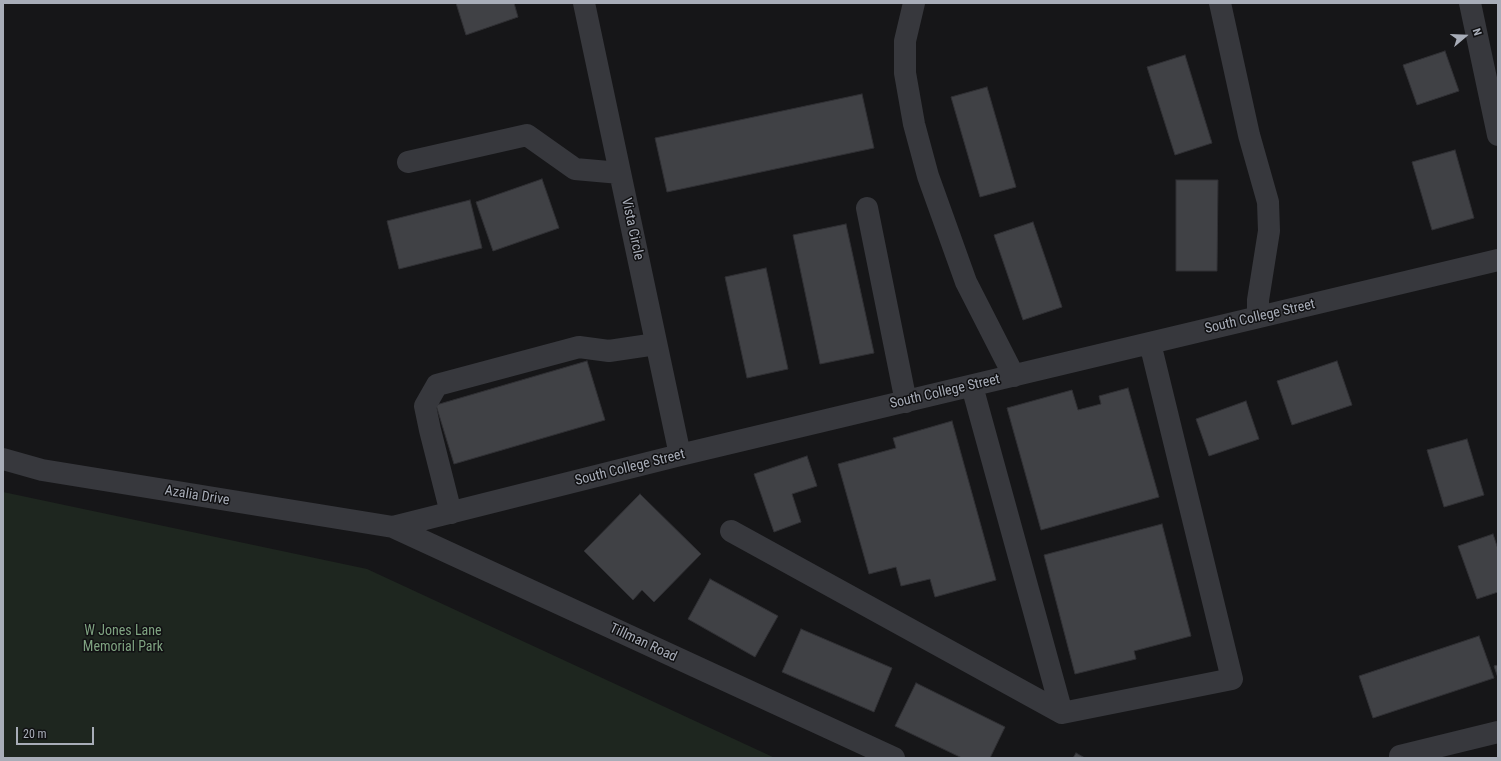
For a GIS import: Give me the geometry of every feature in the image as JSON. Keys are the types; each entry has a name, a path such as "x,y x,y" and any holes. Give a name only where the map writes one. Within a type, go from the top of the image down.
{"street":[{"name":"Vista Circle","path":"584,3 680,455"},
{"path":"914,3 904,41 905,73 914,124 928,176 966,282 1014,376"},
{"path":"1220,3 1249,135 1268,202 1269,232 1258,300 1258,318"},
{"path":"1470,3 1498,135"},
{"path":"408,162 527,135 574,169 620,173"},
{"path":"867,208 906,402"},
{"name":"South College Street","path":"393,528 680,455 1498,260"},
{"path":"731,531 1062,713 1232,679 1150,343"},
{"path":"451,513 425,406 437,385 579,347 609,351 656,344"},
{"path":"972,386 1062,713"},
{"name":"Azalia Drive","path":"3,459 42,470 393,528"},
{"name":"Tillman Road","path":"393,528 894,758"},
{"path":"1400,756 1498,732"}],"green space":[{"name":"W Jones Lane Memorial Park","path":"3,492 367,569 775,758 3,758"}],"building":[{"path":"456,3 514,3 518,17 466,35"},
{"path":"1445,51 1459,91 1417,105 1403,65"},
{"path":"1185,55 1212,143 1175,155 1147,67"},
{"path":"987,87 1016,187 980,197 951,97"},
{"path":"862,94 874,148 667,192 655,138"},
{"path":"1455,150 1474,218 1432,230 1412,162"},
{"path":"542,179 559,228 493,251 476,202"},
{"path":"1176,180 1218,180 1217,271 1176,271"},
{"path":"470,200 482,248 399,269 387,221"},
{"path":"1033,222 1062,307 1023,320 994,235"},
{"path":"846,224 874,353 820,364 793,235"},
{"path":"766,268 788,369 747,378 725,277"},
{"path":"587,361 605,420 454,464 436,405"},
{"path":"1337,361 1352,405 1292,425 1277,381"},
{"path":"1128,388 1159,497 1041,530 1007,408 1072,390 1078,410 1101,404 1099,396"},
{"path":"1246,401 1259,439 1209,456 1196,419"},
{"path":"952,421 996,580 935,597 930,579 901,586 896,567 869,574 838,464 896,448 893,438"},
{"path":"1467,439 1484,495 1444,507 1427,450"},
{"path":"807,456 817,486 792,494 801,522 774,532 754,474"},
{"path":"640,494 701,554 654,602 642,590 633,600 584,551"},
{"path":"1162,524 1191,636 1134,651 1136,659 1075,674 1044,555"},
{"path":"1493,534 1498,549 1498,592 1477,599 1458,546"},
{"path":"710,579 778,616 755,657 688,619"},
{"path":"801,629 892,668 874,712 782,672"},
{"path":"1479,636 1494,678 1373,718 1359,676"},
{"path":"1498,665 1498,678 1494,666"},
{"path":"916,683 1005,727 990,758 962,758 895,726"},
{"path":"1076,753 1085,758 1073,758"}]}
